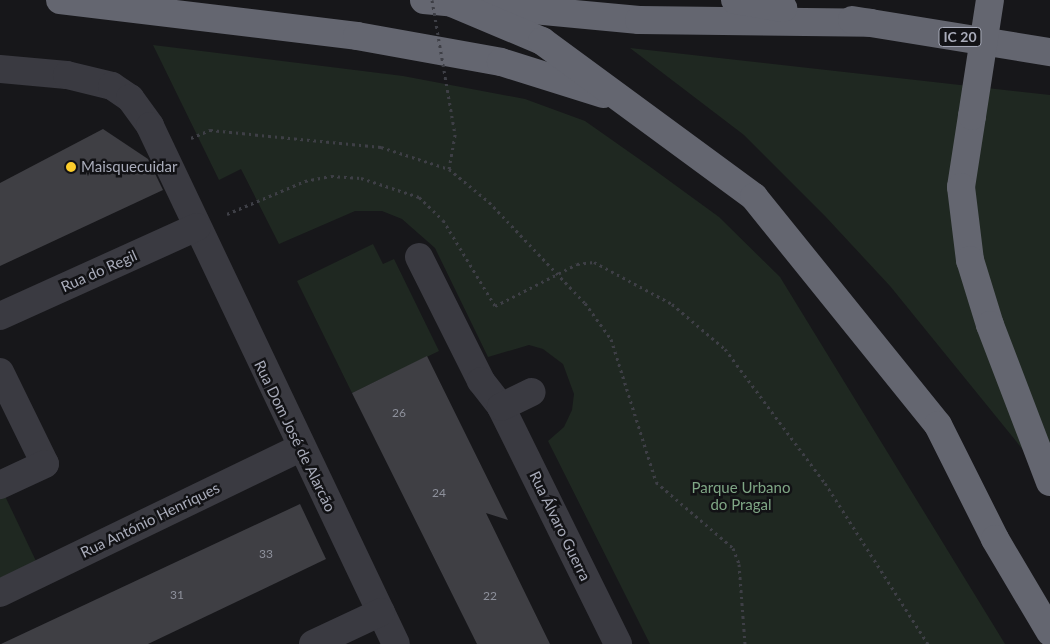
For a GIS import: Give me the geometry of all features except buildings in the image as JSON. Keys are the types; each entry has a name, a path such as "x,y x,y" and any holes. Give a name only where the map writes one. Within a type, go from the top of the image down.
{"highway":[{"path":"60,0 357,36 492,60 628,102"},
{"path":"424,0 640,20 870,23"},
{"name":"IC 20","path":"735,0 1050,52"},
{"path":"990,0 961,187 970,260 990,325 1050,482"},
{"path":"442,2 542,40 754,197 833,290 938,425 995,539 1050,632"}],"street":[{"name":"Rua Dom José de Alarcão","path":"0,69 67,75 112,86 130,98 162,151 300,448 396,644"},
{"name":"Rua do Regil","path":"0,316 197,227"},
{"name":"Rua Álvaro Guerra","path":"419,257 480,381 501,407 618,644"},
{"path":"0,372 45,464 0,485"},
{"path":"501,407 532,392"},
{"name":"Rua António Henriques","path":"0,593 300,448"},
{"path":"313,644 381,612"}],"path":[{"path":"442,2 455,134 449,169"},
{"path":"162,151 210,130 381,147 449,169 488,202 558,275 611,339 656,482 733,548 739,564 745,644"},
{"path":"197,227 305,181 331,176 361,178 419,197 443,220 495,306 577,264 594,262 615,270 672,304 725,349 825,483 928,644"}],"green space":[{"name":"Parque Urbano do Pragal","path":"153,45 403,76 525,99 585,121 719,217 780,277 1005,644 650,644 548,441 564,427 572,410 574,394 563,364 543,349 529,345 488,357 435,248 402,219 382,211 355,211 279,244 241,169 219,180"},
{"path":"630,48 1050,95 1050,483 890,286 825,216 744,135"},
{"path":"373,244 383,264 394,259 439,351 352,393 297,281"},
{"path":"4,494 36,561 0,578 0,496"}],"place":[{"name":"Maisquecuidar","path":"71,167"}]}
